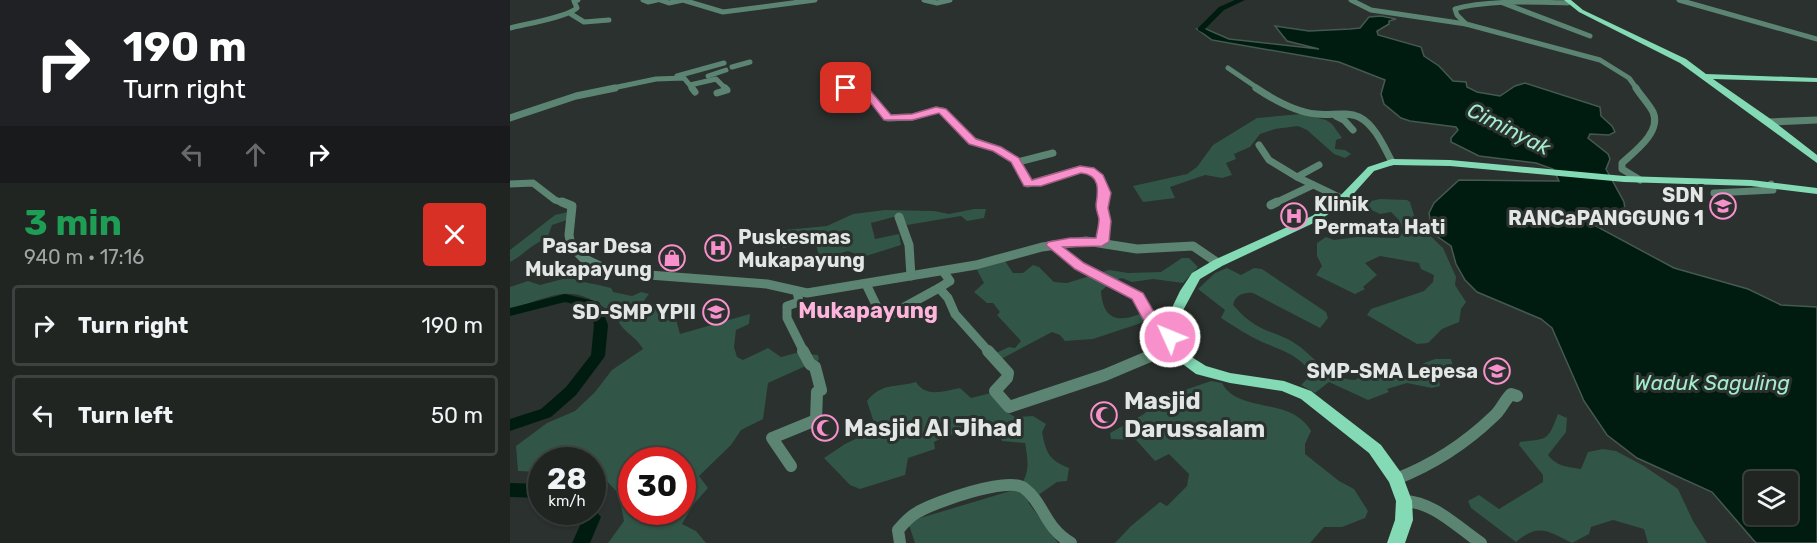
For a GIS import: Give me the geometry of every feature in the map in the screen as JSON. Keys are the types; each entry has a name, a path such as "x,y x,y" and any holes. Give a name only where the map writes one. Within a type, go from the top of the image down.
{"main road":[{"path":"1568,1 1581,11 1674,57 1769,122 1817,159"},
{"path":"1703,76 1817,80"},
{"path":"1396,543 1404,520 1404,501 1396,479 1375,449 1306,395 1284,386 1230,378 1201,370 1185,359 1171,342 1178,307 1190,283 1201,273 1316,218 1343,199 1371,169 1392,162 1450,163 1640,180 1771,184 1817,191"}],"street":[{"path":"571,14 577,8 574,1 578,0"},
{"path":"643,0 669,3 683,0 723,12 815,0"},
{"path":"924,0 937,3 950,0"},
{"path":"1351,0 1371,10 1466,24 1605,63 1629,78 1654,114 1652,131 1646,142 1622,163 1622,169 1640,180"},
{"path":"1679,0 1817,39"},
{"path":"1466,24 1457,15 1455,9 1458,6 1480,1 1568,1"},
{"path":"1500,2 1590,36"},
{"path":"723,12 765,3"},
{"path":"510,28 525,26 545,18 571,14 584,22 609,20"},
{"path":"688,83 750,62"},
{"path":"510,118 558,100 672,77 723,63 729,69"},
{"path":"1228,68 1276,101 1303,112 1336,116 1354,115 1362,119 1392,162"},
{"path":"688,83 716,79 730,72 729,69"},
{"path":"672,77 675,80 684,78 695,92"},
{"path":"716,79 727,90 717,93"},
{"path":"835,103 833,99 838,98 837,90 846,89 855,93 865,90 888,118 912,117 936,110 942,111 969,139 997,149 1018,162 1028,184 1084,169 1099,178 1106,193 1102,208 1105,221 1102,242"},
{"path":"1336,116 1344,120 1353,130"},
{"path":"1769,122 1817,120"},
{"path":"1259,145 1261,151 1274,163 1343,199"},
{"path":"1018,162 1053,153"},
{"path":"1298,177 1319,165"},
{"path":"510,184 532,183 555,200 572,206 569,243 589,262 603,269 704,281 767,284 797,291 817,292 943,271 1070,242 1102,242 1137,249 1188,245 1199,248 1218,263"},
{"path":"1714,193 1771,190 1773,189 1771,184"},
{"path":"1271,206 1313,185"},
{"path":"899,217 909,245 911,276"},
{"path":"939,288 948,298 955,314 1008,373 1008,378 995,391 1009,407 1105,375 1171,342 1157,330 1138,296 1080,266 1053,245"},
{"path":"866,284 879,310 886,317 950,281 943,271"},
{"path":"791,466 772,438 816,420 817,392 821,390 815,367 810,364 786,318 788,306 799,302 797,291"},
{"path":"1396,479 1440,458 1492,418 1511,394 1517,396"},
{"path":"900,543 898,530 915,513 942,502 1007,484 1025,488 1057,536 1071,543"},
{"path":"1404,501 1416,500 1429,506 1482,543"}],"shaded area":[{"path":"1301,114 1326,120 1332,124 1342,138 1336,140 1335,149 1345,150 1351,154 1345,158 1334,154 1307,130 1298,126 1275,129 1260,134 1250,147 1234,154 1236,159 1226,163 1232,175 1222,178 1205,175 1170,187 1175,198 1143,202 1133,186 1187,174 1197,167 1213,145 1257,118"},
{"path":"1380,199 1410,202 1416,222 1443,248 1456,277 1455,285 1466,302 1461,309 1459,322 1442,329 1428,343 1417,344 1367,315 1371,309 1424,291 1433,282 1434,275 1421,269 1419,263 1380,256 1365,263 1377,275 1363,287 1365,289 1355,294 1316,275 1322,266 1317,256 1317,243 1326,237 1334,240 1357,237 1399,238 1403,230 1399,220 1391,212 1380,214 1363,206 1362,203"},
{"path":"986,209 984,218 967,221 961,216 907,225 901,215 871,223 875,239 899,234 901,245 863,257 848,251 820,259 815,241 783,248 781,240 787,235 784,230 827,226 853,214 885,210 934,211 949,214"},
{"path":"568,212 567,220 552,225 547,239 537,243 510,262 510,250 555,215"},
{"path":"1182,258 1189,258 1198,267 1183,283 1153,279 1132,282 1122,278 1113,281 1101,291 1108,313 1118,318 1140,314 1144,322 1093,339 1065,341 1060,335 1052,332 1003,358 996,353 1009,347 1015,348 1021,341 997,315 1000,312 993,303 987,303 974,292 984,283 976,268 1005,261 1013,273 1023,273 1033,265 1039,267 1054,282 1067,283 1109,270 1128,273 1161,272"},
{"path":"1227,268 1241,275 1254,268 1262,269 1326,312 1328,318 1320,328 1253,293 1240,295 1233,305 1246,318 1265,330 1293,342 1321,366 1336,375 1355,380 1368,376 1392,379 1418,371 1424,363 1435,359 1451,359 1455,372 1444,375 1439,380 1440,386 1432,388 1407,383 1387,389 1389,392 1368,400 1329,382 1315,393 1301,385 1311,375 1302,363 1290,354 1256,339 1221,318 1225,310 1198,289 1215,273"},
{"path":"570,277 611,288 613,292 632,296 641,292 649,294 643,302 644,308 659,307 668,302 688,303 673,309 680,334 750,314 749,324 736,330 734,347 737,357 743,360 768,348 781,357 796,353 818,355 819,360 768,383 763,419 741,430 731,445 699,476 708,488 696,502 696,447 618,447 618,493 606,480 606,447 528,447 528,471 518,471 516,446 547,423 575,411 595,392 612,370 643,349 613,314 586,297 563,294 510,309 510,287 528,281 540,285"},
{"path":"1211,381 1222,383 1230,393 1240,399 1291,413 1302,420 1311,431 1305,444 1305,454 1339,481 1354,489 1368,511 1365,518 1342,527 1324,527 1310,543 1115,543 1160,502 1167,506 1187,486 1189,474 1169,454 1155,461 1136,440 1111,439 1110,433 1144,414 1163,394 1179,392"},
{"path":"916,382 930,392 960,388 971,398 991,393 1005,411 1015,417 1033,416 1046,424 1042,432 1045,445 1053,459 1069,468 1067,481 1057,482 1028,502 1058,543 915,543 909,525 917,519 1017,489 1021,484 1027,468 1025,443 1002,441 997,431 981,430 949,435 934,442 935,449 908,458 905,475 860,489 850,485 824,458 845,444 876,429 867,401 873,395 884,388"},
{"path":"1558,414 1567,418 1566,432 1548,455 1551,459 1562,465 1581,469 1588,452 1603,449 1616,451 1644,466 1678,489 1693,521 1707,543 1648,543 1644,529 1613,520 1591,527 1589,534 1572,543 1544,531 1531,532 1516,542 1471,508 1468,501 1479,495 1499,509 1543,482 1543,475 1519,445 1520,442 1541,439 1548,435"},
{"path":"621,525 684,525 696,531 706,543 608,543"}],"water":[{"name":"Waduk Saguling","path":"1381,16 1396,19 1389,21 1389,24 1377,31 1378,35 1421,47 1424,56 1439,66 1453,81 1466,82 1467,87 1477,92 1500,96 1515,86 1525,83 1600,107 1601,116 1615,132 1609,135 1590,134 1588,138 1608,154 1610,159 1606,169 1624,202 1625,210 1614,215 1578,213 1577,216 1674,268 1748,289 1781,305 1817,307 1817,543 1756,543 1712,492 1637,458 1607,435 1584,401 1552,328 1541,319 1477,292 1465,280 1456,264 1451,246 1438,237 1431,224 1429,213 1434,203 1459,180 1559,181 1553,169 1536,163 1479,156 1451,142 1451,138 1458,130 1456,127 1401,118 1384,104 1381,94 1385,80 1339,62 1212,40 1197,29 1206,29 1229,39 1319,49 1287,41 1275,26 1309,31 1360,28 1369,17"}],"waterway":[{"name":"Ciminyak","path":"1213,36 1200,29 1222,9 1242,0"},
{"path":"510,312 565,298 595,305 601,325 598,356 571,391 546,413 510,425"},
{"path":"510,490 528,491"},
{"path":"581,543 589,525"}],"place":[{"name":"SDN RANCaPANGGUNG 1","path":"1723,206"},
{"name":"Klinik Permata Hati","path":"1294,216"},
{"name":"Puskesmas Mukapayung","path":"718,248"},
{"name":"Pasar Desa Mukapayung","path":"672,258"},
{"name":"SD-SMP YPII","path":"716,312"},
{"name":"SMP-SMA Lepesa","path":"1497,371"},
{"name":"Masjid Darussalam","path":"1104,415"},
{"name":"Masjid Al Jihad","path":"825,428"}],"district":[{"name":"Mukapayung","path":"868,310"}],"route":[{"path":"846,88 847,92 855,93 865,90 888,118 912,117 936,110 945,112 954,125 969,139 997,149 1016,160 1028,184 1084,169 1090,171 1099,178 1106,193 1102,201 1105,221 1102,242 1086,241 1053,245 1066,257 1105,281 1138,296 1157,330 1170,337"}]}
